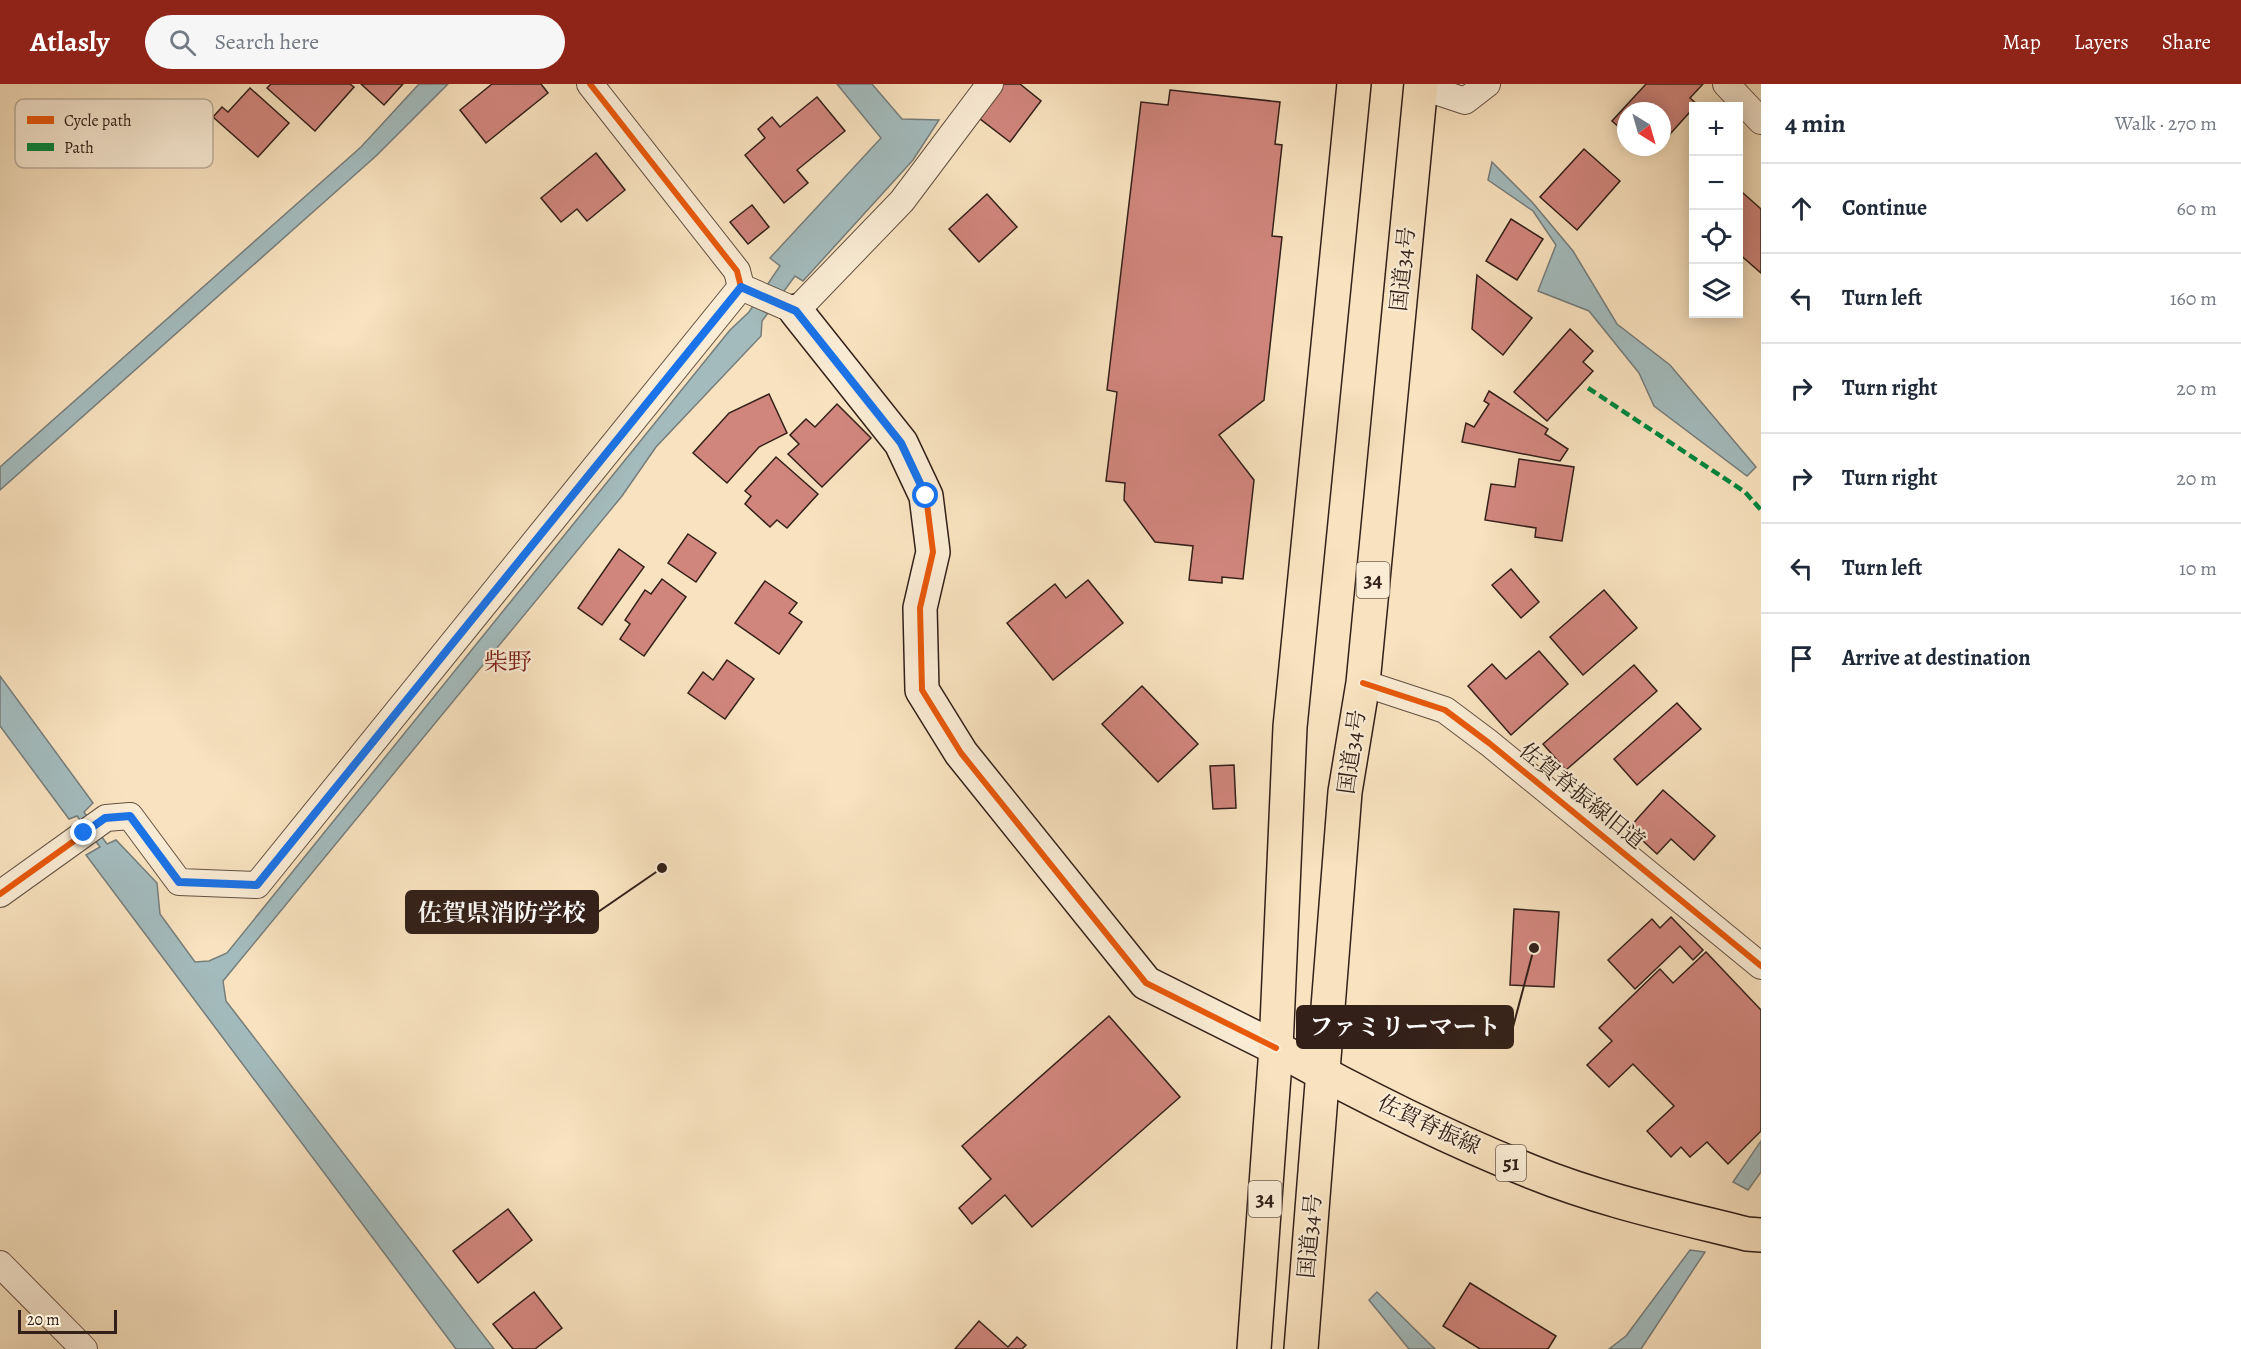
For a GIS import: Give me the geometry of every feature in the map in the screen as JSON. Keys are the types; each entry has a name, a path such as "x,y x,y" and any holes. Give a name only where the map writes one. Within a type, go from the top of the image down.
{"main road":[{"name":"34","path":"1254,1349 1276,1048 1290,727 1354,84"},
{"name":"国道34号","path":"1301,1349 1346,792 1363,683 1420,85"},
{"name":"佐賀脊振線","path":"1276,1048 1389,1108 1533,1172 1633,1206 1747,1234 1761,1235"}],"street":[{"path":"590,84 749,290 789,308 901,443 926,496 933,552 920,608 922,690 961,753 1146,983 1276,1048"},
{"path":"789,308 902,201 990,84"},
{"path":"1420,85 1465,101 1487,84"},
{"path":"1726,84 1761,121"},
{"path":"0,894 105,818 130,816 179,882 257,885 749,290"},
{"name":"佐賀脊振線旧道","path":"1363,683 1445,710 1489,743 1761,966"},
{"path":"0,1264 84,1349"}],"water":[{"path":"419,84 448,84 376,156 0,490 0,467 361,147"},
{"path":"837,84 872,84 902,119 939,120 913,160 803,281 795,276 762,321 761,336 656,447 622,496 223,981 226,1001 494,1349 456,1349 86,855 100,847 77,816 69,819 0,726 0,676 93,803 84,812 107,844 116,840 157,883 160,914 195,962 209,961 227,953 730,330 749,312 780,266 770,258 881,138"},
{"path":"1492,162 1532,202 1573,251 1617,324 1670,365 1756,467 1747,476 1654,406 1639,373 1589,311 1538,291 1556,245 1533,211 1488,180"},
{"path":"1761,1141 1761,1172 1748,1190 1733,1182"},
{"path":"1690,1250 1705,1252 1641,1349 1609,1349 1626,1336"},
{"path":"1377,1292 1435,1349 1409,1349 1369,1300"}],"building":[{"path":"271,84 350,84 354,87 315,131 267,88"},
{"path":"361,84 403,84 384,105"},
{"path":"492,84 541,84 548,93 486,143 460,110"},
{"path":"998,84 1020,84 1041,101 1010,142 975,115"},
{"path":"1646,84 1703,84 1690,98 1695,102 1689,102 1689,113 1671,133 1671,102 1629,102"},
{"path":"250,88 289,123 258,157 213,117 222,107 228,112"},
{"path":"1170,90 1280,102 1275,144 1282,145 1272,236 1282,237 1264,400 1219,435 1254,480 1243,579 1222,577 1222,583 1189,580 1193,546 1155,542 1124,500 1125,483 1106,481 1117,392 1107,390 1141,102 1168,105"},
{"path":"817,97 845,131 797,170 808,183 784,203 745,155 765,138 758,129 772,117 780,127"},
{"path":"1617,116 1617,125 1612,121"},
{"path":"1584,149 1620,181 1577,230 1540,197"},
{"path":"596,153 625,190 587,221 577,209 561,222 541,198"},
{"path":"1743,193 1761,209 1761,273 1743,257"},
{"path":"987,194 1017,227 979,262 949,229"},
{"path":"752,205 769,227 748,244 730,222"},
{"path":"1511,219 1543,239 1517,280 1486,261"},
{"path":"1477,275 1532,318 1503,355 1472,329"},
{"path":"1570,329 1593,351 1583,362 1593,371 1547,421 1514,392"},
{"path":"1489,391 1548,429 1545,434 1568,449 1560,461 1462,442 1466,423 1474,427 1489,404 1484,401"},
{"path":"769,394 787,433 759,447 727,483 693,453 729,413"},
{"path":"837,404 871,438 822,487 788,454 799,444 790,435 806,419 815,427"},
{"path":"776,457 818,494 787,528 777,520 770,527 745,504 751,496 745,491"},
{"path":"1519,459 1574,467 1562,541 1535,537 1536,528 1485,520 1491,484 1515,487"},
{"path":"688,534 716,553 696,582 668,563"},
{"path":"619,549 644,567 602,625 578,608"},
{"path":"1511,569 1539,602 1521,618 1492,585"},
{"path":"662,579 686,597 644,656 620,639 630,624 625,620 645,590 651,594"},
{"path":"1088,580 1123,623 1053,680 1007,623 1055,584 1066,598"},
{"path":"765,581 797,603 789,613 802,622 779,654 735,623"},
{"path":"1604,590 1637,628 1583,675 1550,637"},
{"path":"1539,651 1568,684 1511,735 1468,686 1492,664 1506,679"},
{"path":"727,660 754,679 725,719 688,693 703,672 713,680"},
{"path":"1634,665 1657,691 1566,770 1543,744"},
{"path":"1142,686 1198,744 1158,782 1102,724"},
{"path":"1677,703 1701,729 1637,785 1614,759"},
{"path":"1234,765 1236,808 1213,809 1210,766"},
{"path":"1663,790 1715,836 1694,860 1671,839 1657,854 1629,828"},
{"path":"1514,909 1559,912 1554,987 1510,985"},
{"path":"1671,917 1703,950 1693,960 1680,946 1635,989 1608,960 1652,919 1660,928"},
{"path":"1706,952 1761,1010 1761,1131 1728,1164 1707,1142 1690,1157 1681,1147 1671,1157 1647,1131 1674,1106 1633,1064 1609,1087 1587,1065 1612,1041 1599,1028 1660,969 1673,983"},
{"path":"1109,1016 1180,1097 1032,1227 1005,1195 972,1224 959,1208 991,1179 962,1146"},
{"path":"508,1209 532,1240 478,1283 453,1251"},
{"path":"1470,1283 1556,1336 1548,1349 1480,1349 1443,1326"},
{"path":"534,1292 562,1328 535,1349 513,1349 493,1324"},
{"path":"979,1321 1008,1347 1017,1337 1026,1345 1022,1349 955,1349"}],"marked path":[{"path":"1588,388 1745,492 1761,510"}],"cycle path":[{"path":"590,84 737,271 741,287 796,311 901,443 926,496 933,552 920,608 922,690 961,753 1146,983 1276,1048"},
{"path":"0,894 106,818 130,816 179,882 257,885 741,287"},
{"path":"1363,683 1445,710 1489,743 1761,966"}],"place":[{"name":"佐賀県消防学校","path":"662,868"},
{"name":"ファミリーマート","path":"1534,948"}],"district":[{"name":"柴野","path":"508,662"}],"route":[{"path":"84,833 105,818 130,816 179,882 257,885 741,287 796,311 901,443 926,496"}]}
